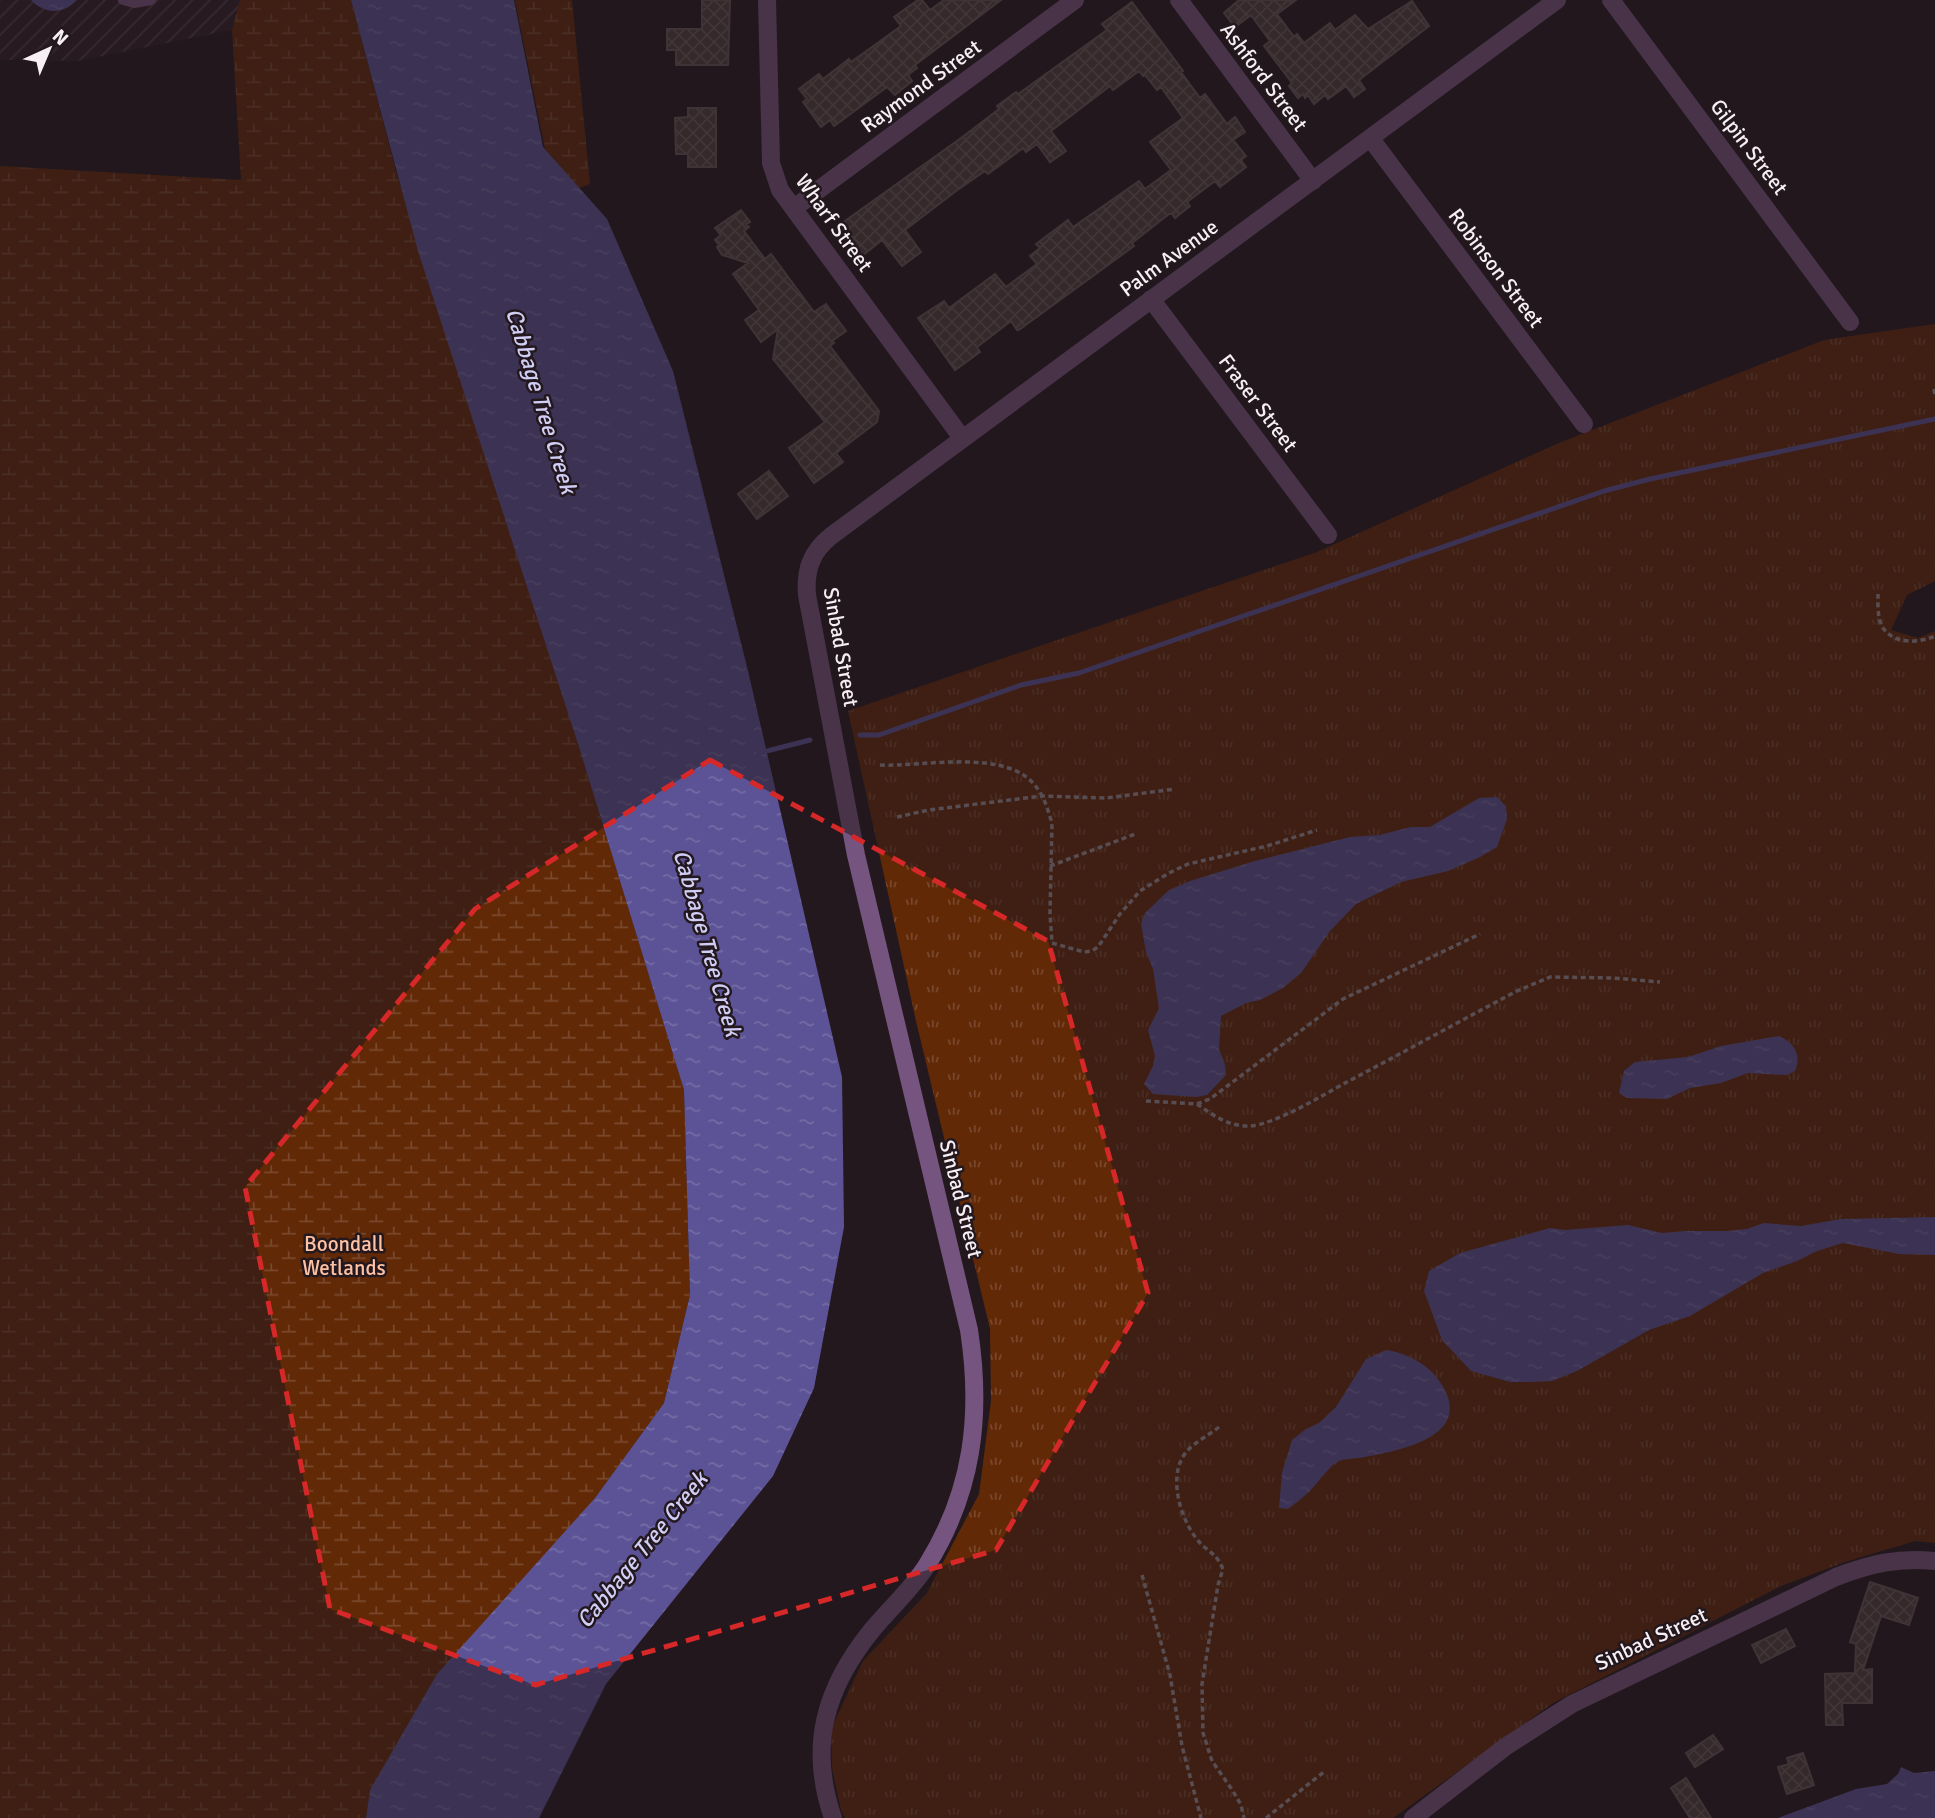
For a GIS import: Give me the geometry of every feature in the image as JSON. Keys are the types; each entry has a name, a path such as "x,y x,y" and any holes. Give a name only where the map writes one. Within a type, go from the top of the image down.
{"street":[{"name":"Wharf Street","path":"767,0 771,163 780,190 962,438"},
{"name":"Raymond Street","path":"794,208 1075,0"},
{"name":"Ashford Street","path":"1179,0 1313,181"},
{"name":"Palm Avenue","path":"811,558 831,536 962,438 1557,0"},
{"name":"Gilpin Street","path":"1611,0 1850,322"},
{"name":"Robinson Street","path":"1371,139 1584,424"},
{"name":"Fraser Street","path":"1151,299 1328,535"},
{"name":"Sinbad Street","path":"811,558 807,573 807,592 856,855 969,1330 975,1381 972,1451 967,1477 951,1519 926,1566 858,1649 833,1689 827,1709 821,1754 826,1793 833,1818"},
{"name":"Sinbad Street","path":"1413,1818 1542,1721 1597,1690 1857,1569 1894,1559 1935,1561"}],"lane":[{"path":"124,0 134,3 151,0"}],"path":[{"path":"1934,389 1935,396"},
{"path":"1878,594 1880,619 1884,629 1891,635 1911,642 1920,642 1935,636"},
{"path":"880,765 968,761 988,763 1010,768 1037,787 1052,823 1052,943 1084,952 1098,947 1120,914 1140,891 1169,873 1188,864 1267,846 1317,830"},
{"path":"897,817 929,810 1042,796 1106,798 1175,789"},
{"path":"1050,866 1135,834"},
{"path":"1146,1101 1197,1104 1210,1099 1343,999 1480,934"},
{"path":"1197,1104 1233,1125 1264,1123 1319,1098 1550,976 1660,982"},
{"path":"1219,1427 1188,1449 1182,1457 1179,1467 1178,1502 1181,1513 1202,1545 1212,1551 1223,1569 1202,1684 1202,1725 1207,1749 1241,1805 1244,1818"},
{"path":"1142,1575 1170,1675 1182,1746 1201,1818"},
{"path":"1266,1818 1325,1771"}],"highlighted area":[{"path":"710,760 1048,941 1148,1293 996,1550 535,1685 330,1609 245,1187 475,909"}],"shaded area":[{"path":"0,0 240,0 232,30 77,61 0,60"}],"green space":[{"name":"Boondall Wetlands","path":"240,0 351,0 397,175 579,747 684,1090 690,1295 664,1403 595,1498 370,1790 366,1818 0,1818 0,166 241,180 232,30"},
{"path":"515,0 572,0 590,184 579,188 545,149"},
{"path":"1935,324 1935,581 1907,595 1891,630 1918,638 1935,631 1935,1543 1915,1541 1845,1562 1781,1586 1553,1703 1393,1818 845,1818 832,1768 831,1729 863,1661 927,1593 979,1494 991,1401 990,1329 916,1021 848,711 1317,552 1559,443 1824,340"}],"water":[{"path":"31,0 77,0 66,8 54,11 42,8"},
{"name":"Cabbage Tree Creek","path":"351,0 514,0 543,147 607,219 673,371 748,671 842,1077 844,1227 814,1388 773,1476 606,1684 539,1818 366,1818 370,1790 437,1674 595,1498 664,1403 690,1295 684,1090 579,747 418,251"},
{"path":"1497,797 1506,806 1507,819 1497,847 1448,871 1401,882 1356,904 1330,931 1301,973 1283,988 1221,1016 1219,1049 1226,1075 1207,1095 1196,1097 1153,1094 1144,1084 1155,1056 1148,1030 1159,1008 1153,969 1146,952 1141,924 1145,913 1169,890 1255,861 1350,837 1379,835 1411,827 1430,827 1479,798"},
{"path":"1779,1036 1789,1042 1797,1054 1795,1071 1787,1075 1748,1073 1721,1083 1690,1088 1667,1099 1627,1098 1619,1093 1624,1071 1635,1062 1688,1057 1721,1046"},
{"path":"1935,1217 1935,1255 1899,1254 1843,1243 1817,1251 1763,1273 1690,1316 1649,1330 1577,1371 1552,1381 1510,1382 1471,1371 1442,1340 1424,1291 1429,1271 1460,1253 1550,1228 1565,1230 1628,1225 1662,1233 1728,1231 1747,1229 1764,1223 1801,1226 1841,1219"},
{"path":"1386,1350 1416,1360 1440,1382 1449,1400 1449,1415 1442,1427 1431,1437 1398,1450 1339,1461 1288,1509 1279,1508 1282,1473 1292,1440 1319,1423 1336,1407 1366,1359"},
{"path":"1901,1767 1914,1773 1935,1771 1935,1818 1765,1818 1896,1772"}],"pier":[{"path":"1897,1766 1901,1767 1898,1774 1887,1784 1856,1789 1778,1818 1761,1818 1829,1789 1882,1776"}],"building":[{"path":"702,0 730,0 728,65 676,65 676,50 667,50 667,29 702,29"},
{"path":"922,0 930,10 944,0 1001,0 915,65 917,68 908,75 912,81 895,95 887,87 834,126 830,120 821,127 803,102 807,99 799,89 819,74 823,79 849,59 851,62 901,26 894,17"},
{"path":"1239,0 1296,0 1277,14 1294,37 1297,34 1304,43 1330,23 1335,30 1355,15 1368,29 1412,1 1429,26 1359,80 1365,89 1354,97 1346,86 1328,99 1325,95 1314,104 1308,95 1305,98 1303,94 1298,98 1289,86 1292,83 1264,46 1270,41 1251,15 1235,27 1224,13"},
{"path":"1132,2 1200,98 1205,94 1227,124 1235,117 1245,132 1233,140 1246,156 1241,160 1246,167 1220,187 1215,181 1187,202 1190,206 1175,218 1169,214 1132,243 1134,246 1020,329 1017,330 1011,321 977,347 980,352 955,370 918,318 944,301 949,308 995,274 1006,287 1037,264 1030,256 1040,248 1036,244 1068,220 1073,227 1139,181 1145,189 1171,170 1150,142 1183,118 1161,87 1157,90 1139,71 1113,90 1110,86 1051,131 1066,151 1050,162 1037,144 1026,152 1023,148 988,174 985,171 956,191 905,230 921,252 902,266 882,240 862,256 838,226 961,138 999,109 997,106 1016,92 1018,94 1107,30 1102,24"},
{"path":"688,108 716,108 716,167 688,167 688,154 676,154 675,118 688,117"},
{"path":"741,210 750,222 746,224 749,227 744,231 765,259 771,254 814,312 826,304 846,331 832,341 834,343 830,346 879,411 877,422 836,453 843,462 814,483 789,448 825,422 773,359 778,329 761,342 745,320 759,310 733,274 748,263 722,255 715,240 721,235 715,228"},
{"path":"769,471 788,496 757,519 738,494"},
{"path":"1870,1582 1918,1598 1909,1625 1881,1616 1863,1670 1872,1669 1872,1703 1842,1703 1843,1725 1826,1725 1825,1674 1855,1673 1856,1644 1850,1642"},
{"path":"1786,1629 1795,1646 1761,1663 1752,1645"},
{"path":"1713,1735 1723,1749 1695,1767 1686,1753"},
{"path":"1803,1753 1814,1785 1787,1794 1778,1767 1789,1764 1787,1758"},
{"path":"1686,1778 1711,1818 1690,1818 1671,1788"}],"waterway":[{"path":"860,735 879,735 1021,685 1079,673 1604,491 1935,419"},
{"path":"759,753 810,740"}]}
